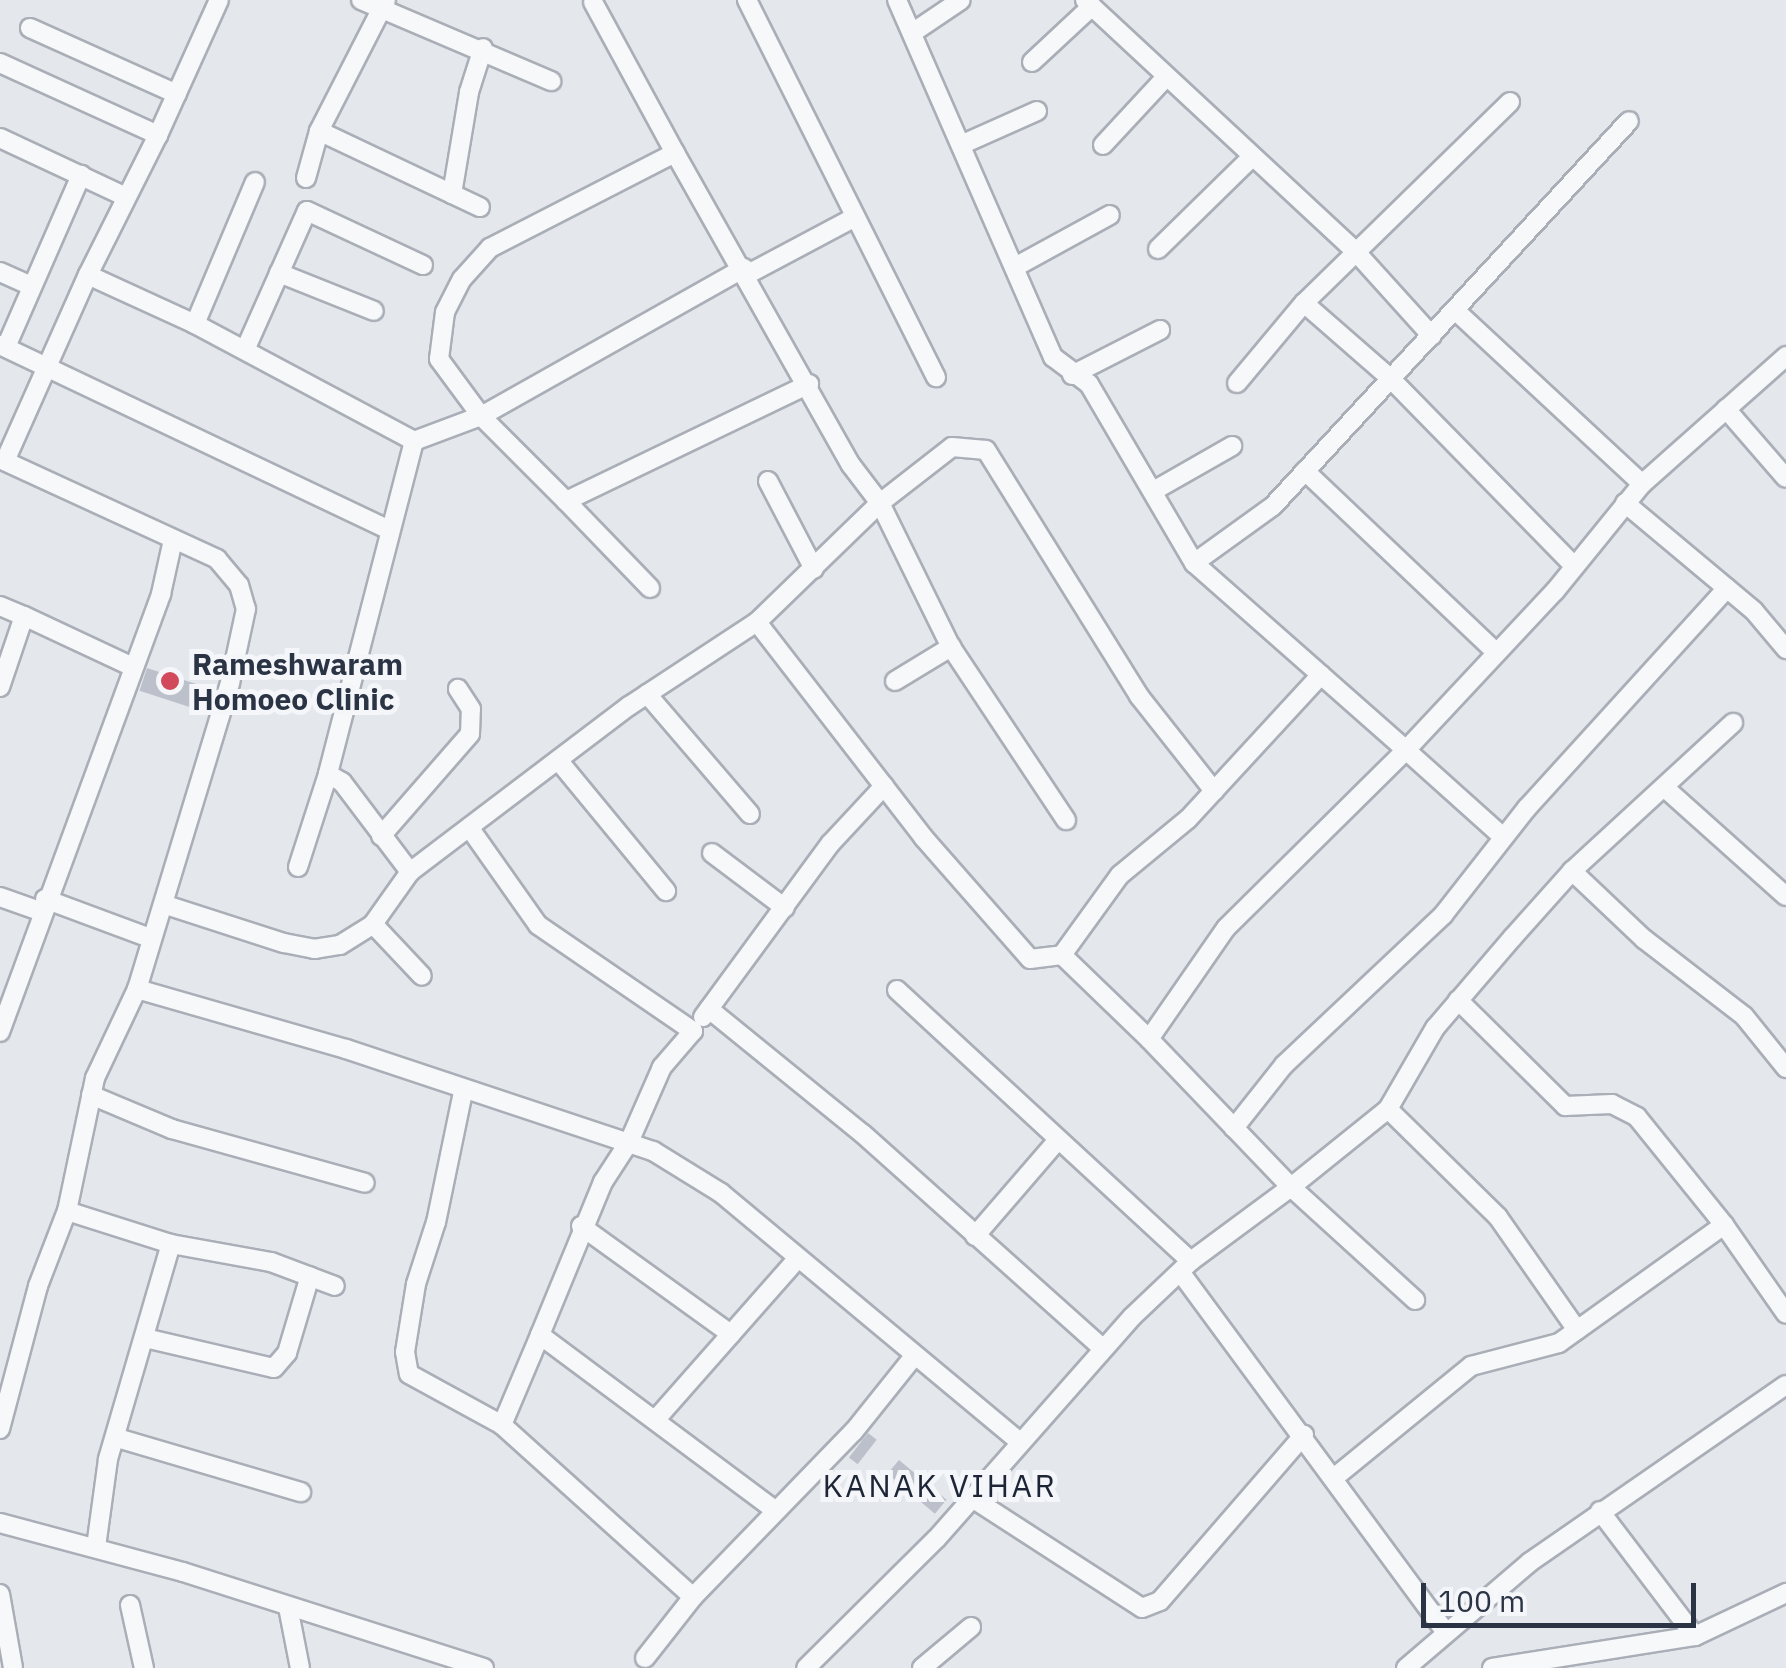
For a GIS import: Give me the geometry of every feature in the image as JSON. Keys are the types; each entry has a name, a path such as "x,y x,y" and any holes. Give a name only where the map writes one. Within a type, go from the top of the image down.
{"street":[{"path":"0,1429 38,1286 66,1211 91,1096 137,990 150,938 166,905 246,609 239,585 217,559 2,460 219,0"},
{"path":"360,0 384,4 551,81"},
{"path":"897,0 914,30 1053,356 1072,375 1089,384 1194,563 1503,836"},
{"path":"914,30 961,0"},
{"path":"593,1 675,152 810,384 851,465 880,503 951,647 1066,820"},
{"path":"756,2 855,216 936,377"},
{"path":"1032,62 1088,3 1356,252 1432,336"},
{"path":"306,178 319,131 384,4"},
{"path":"30,28 177,94"},
{"path":"452,194 469,92 484,48"},
{"path":"0,63 158,136"},
{"path":"1104,145 1166,78"},
{"path":"1238,382 1304,304 1510,102"},
{"path":"963,144 1037,110"},
{"path":"1194,563 1259,518 1305,472 1629,122"},
{"path":"319,131 480,207"},
{"path":"0,138 126,197"},
{"path":"650,588 482,416 439,359 445,312 462,279 490,248 675,152"},
{"path":"1158,250 1252,158"},
{"path":"80,175 3,346 388,529"},
{"path":"195,324 256,182"},
{"path":"245,350 311,210 423,265"},
{"path":"1015,267 1110,215"},
{"path":"88,275 195,324 414,442 482,416 746,271 855,216"},
{"path":"0,272 32,286"},
{"path":"279,273 374,312"},
{"path":"1304,304 1391,379 1572,564"},
{"path":"1456,311 1642,484"},
{"path":"1072,375 1160,330"},
{"path":"1149,1040 1226,928 1406,750 1642,484 1786,356"},
{"path":"566,500 810,384"},
{"path":"1726,408 1786,478"},
{"path":"298,867 328,774 388,529 414,442"},
{"path":"1154,490 1232,446"},
{"path":"166,905 314,949 340,944 372,924 410,872 471,830 647,694 756,622 880,503 952,447 986,450 1139,696 1214,790"},
{"path":"1305,472 1496,652"},
{"path":"768,481 814,569"},
{"path":"1625,503 1727,588 1786,649"},
{"path":"0,1032 43,905 133,667 174,540"},
{"path":"1234,1128 1284,1065 1443,914 1503,836 1727,588"},
{"path":"0,606 133,667"},
{"path":"0,687 24,616"},
{"path":"756,622 884,786 1030,959 1062,954 1120,874 1214,790 1321,675"},
{"path":"896,681 951,647"},
{"path":"382,836 470,734 471,709 458,689"},
{"path":"647,694 750,814"},
{"path":"806,1668 972,1498 1102,1348 1186,1267 1388,1109 1458,1000 1572,871 1733,723"},
{"path":"558,760 666,891"},
{"path":"328,774 410,872"},
{"path":"502,1425 581,1226 630,1142 662,1067 884,786"},
{"path":"1666,788 1786,896"},
{"path":"471,830 538,925 693,1031"},
{"path":"712,853 785,908"},
{"path":"1572,871 1644,939 1744,1016 1786,1068"},
{"path":"0,897 43,905 150,938"},
{"path":"372,924 422,976"},
{"path":"1062,954 1291,1186 1415,1300"},
{"path":"137,990 346,1049 463,1092 630,1142 721,1193 1020,1441"},
{"path":"897,990 1058,1140 1186,1267 1446,1633"},
{"path":"1458,1000 1565,1106 1612,1104 1637,1117 1724,1224 1786,1314"},
{"path":"709,1009 863,1134 1102,1348"},
{"path":"463,1092 405,1352 408,1374 502,1425 693,1597"},
{"path":"91,1096 172,1129 365,1183"},
{"path":"1388,1109 1498,1218 1576,1330"},
{"path":"975,1236 1058,1140"},
{"path":"66,1211 171,1244 271,1262 335,1286"},
{"path":"1335,1478 1471,1366 1559,1343 1724,1224"},
{"path":"581,1226 731,1334"},
{"path":"96,1547 117,1438 171,1244"},
{"path":"657,1418 798,1258"},
{"path":"145,1338 274,1368 287,1352 310,1276"},
{"path":"540,1335 657,1418 775,1510"},
{"path":"644,1658 693,1597 854,1431 914,1356"},
{"path":"1406,1668 1600,1511 1786,1384"},
{"path":"972,1498 1142,1608 1160,1602 1304,1435"},
{"path":"117,1438 302,1492"},
{"path":"1600,1511 1695,1636"},
{"path":"0,1523 96,1547 484,1668"},
{"path":"1492,1668 1695,1636 1786,1593"},
{"path":"0,1594 13,1668"},
{"path":"130,1605 144,1668"},
{"path":"288,1608 300,1668"},
{"path":"922,1668 971,1627"}],"building":[{"path":"147,668 203,686 196,709 140,691"},
{"path":"868,1433 877,1440 858,1464 849,1457"},
{"path":"899,1460 946,1500 935,1514 887,1474"}],"place":[{"name":"Rameshwaram Homoeo Clinic","path":"170,681"}],"district":[{"name":"KANAK VIHAR","path":"940,1485"}]}
